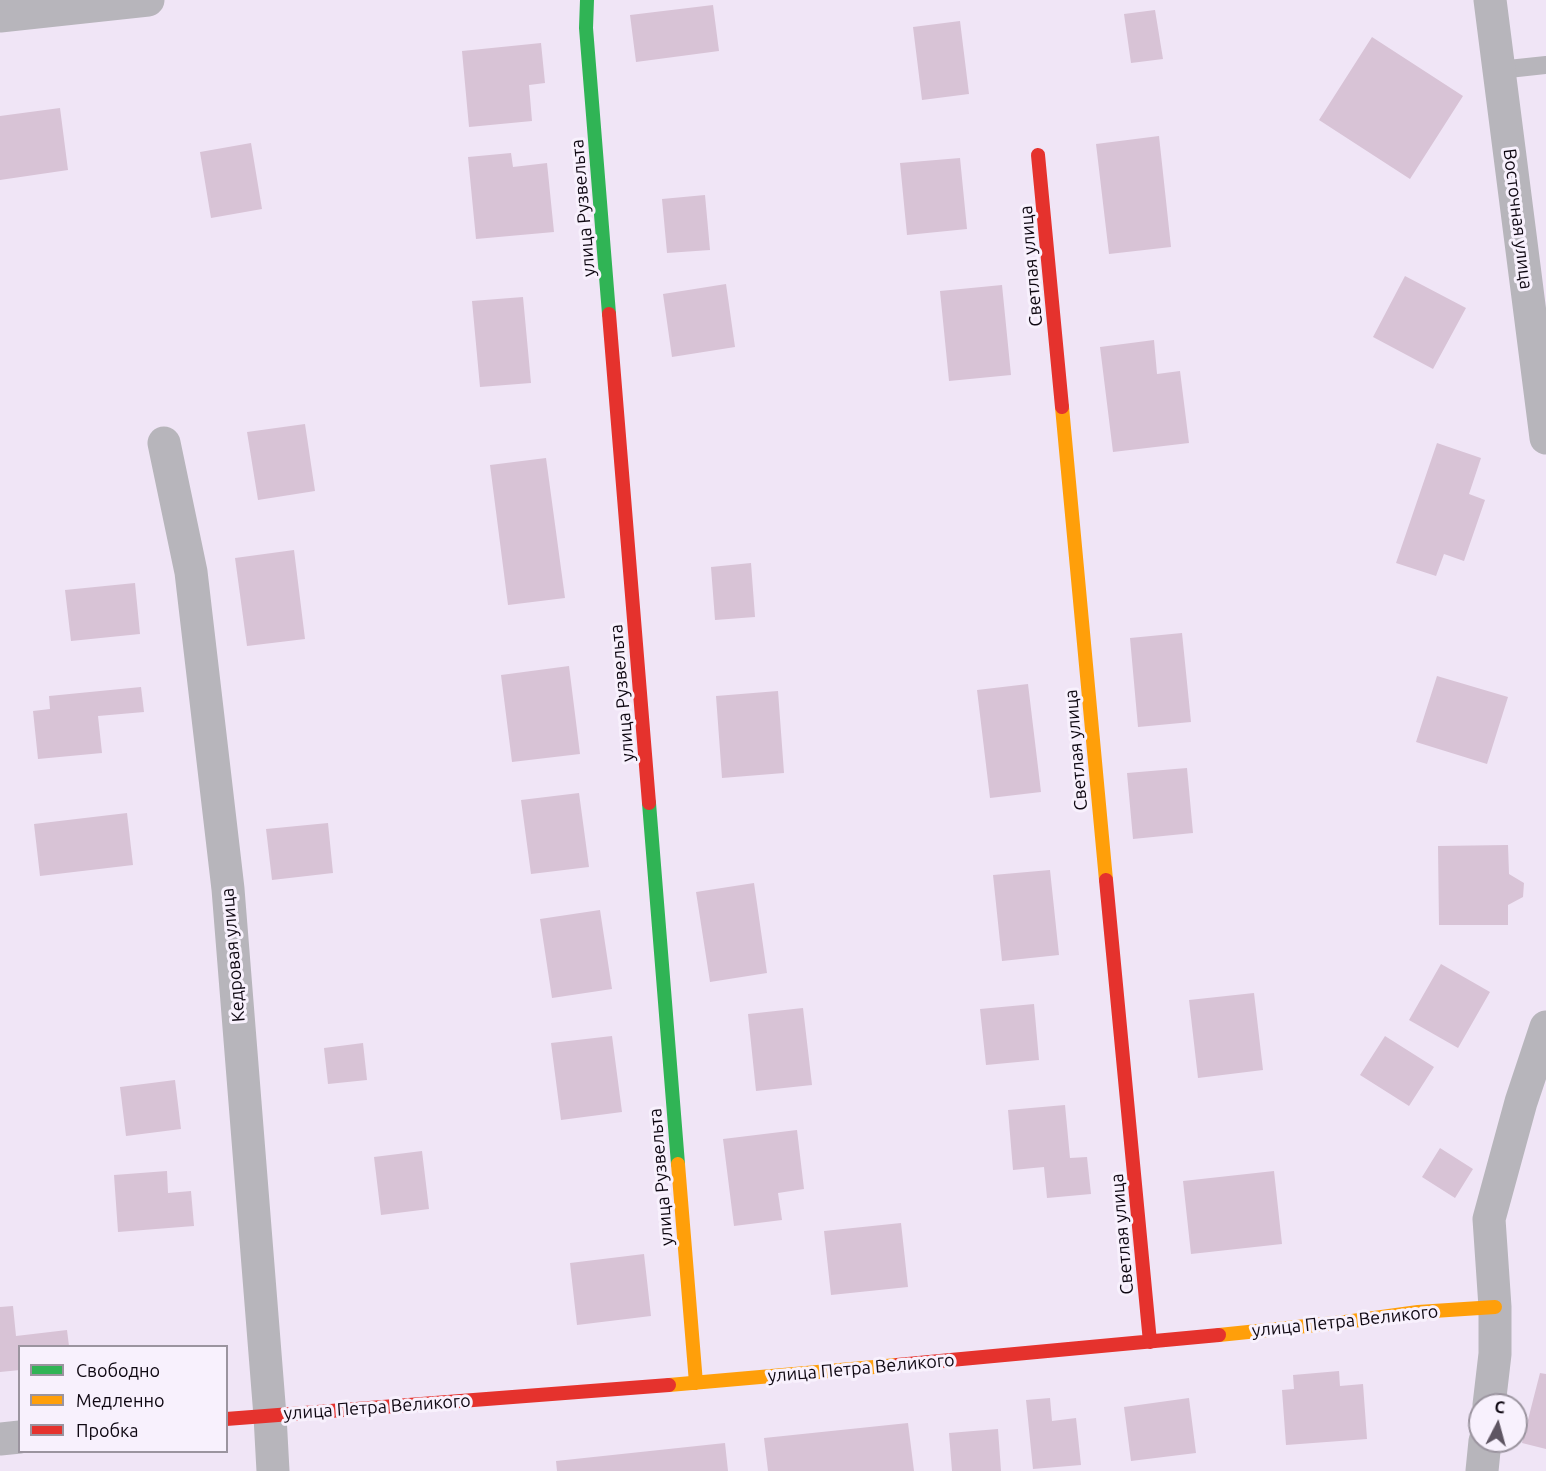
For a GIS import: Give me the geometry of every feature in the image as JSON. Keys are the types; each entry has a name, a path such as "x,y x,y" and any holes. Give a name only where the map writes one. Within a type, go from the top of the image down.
{"street":[{"path":"0,16 147,0"},
{"name":"улица Рузвельта","path":"587,0 587,40 696,1383"},
{"name":"Восточная улица","path":"1490,0 1546,438"},
{"name":"Светлая улица","path":"1038,154 1150,1342"},
{"name":"Кедровая улица","path":"164,443 191,572 228,889 273,1471"},
{"path":"1491,1393 1496,1354 1489,1219 1521,1102 1546,1027"},
{"name":"улица Петра Великого","path":"228,1419 696,1383 1150,1342 1345,1322 1418,1312 1495,1307"},
{"path":"0,1438 18,1437"},
{"path":"1482,1471 1484,1453"}],"lane":[{"path":"1499,70 1546,65"}],"building":[{"path":"713,5 719,51 636,62 630,15"},
{"path":"1155,10 1163,59 1131,63 1124,14"},
{"path":"960,21 969,94 922,100 913,27"},
{"path":"1372,37 1463,96 1410,179 1319,120"},
{"path":"541,43 545,83 529,85 532,121 469,127 462,51"},
{"path":"60,108 68,170 0,180 0,116"},
{"path":"1159,136 1171,247 1109,254 1096,144"},
{"path":"251,143 262,209 211,218 200,152"},
{"path":"511,153 513,167 547,163 554,232 476,239 468,157"},
{"path":"960,158 967,229 907,235 900,163"},
{"path":"705,195 710,250 667,253 662,199"},
{"path":"1405,276 1466,308 1433,369 1373,337"},
{"path":"726,284 735,347 672,357 663,294"},
{"path":"1002,285 1011,375 949,381 940,291"},
{"path":"523,297 531,383 480,387 472,301"},
{"path":"1154,340 1157,374 1180,371 1189,443 1113,452 1100,347"},
{"path":"305,424 315,491 258,500 247,432"},
{"path":"1437,443 1481,458 1469,494 1485,500 1464,561 1444,554 1436,576 1396,563"},
{"path":"546,458 565,598 508,605 490,465"},
{"path":"294,550 305,639 247,646 235,558"},
{"path":"751,563 755,617 715,620 711,567"},
{"path":"135,583 140,634 71,641 65,590"},
{"path":"1182,633 1191,722 1138,727 1130,638"},
{"path":"569,666 580,754 512,762 501,675"},
{"path":"1437,676 1508,697 1487,764 1416,742"},
{"path":"1028,684 1041,792 990,798 977,690"},
{"path":"141,687 144,712 98,716 102,753 38,759 33,711 50,709 49,696"},
{"path":"778,691 784,773 722,778 716,696"},
{"path":"1187,768 1193,833 1133,839 1127,773"},
{"path":"579,793 589,867 531,874 521,800"},
{"path":"127,813 133,865 40,876 34,824"},
{"path":"328,823 333,873 272,880 266,829"},
{"path":"1508,845 1509,874 1524,883 1523,897 1508,905 1508,925 1439,925 1438,846"},
{"path":"1050,870 1059,955 1002,961 993,875"},
{"path":"754,883 767,973 710,982 696,892"},
{"path":"600,910 612,989 552,998 540,919"},
{"path":"1441,964 1490,992 1458,1048 1409,1020"},
{"path":"1254,993 1263,1070 1198,1078 1189,1000"},
{"path":"1034,1004 1039,1060 986,1065 980,1009"},
{"path":"803,1008 812,1085 756,1091 748,1014"},
{"path":"612,1036 622,1112 561,1120 551,1043"},
{"path":"1385,1036 1434,1067 1409,1106 1360,1075"},
{"path":"363,1043 367,1080 328,1084 324,1048"},
{"path":"175,1080 181,1129 126,1136 120,1087"},
{"path":"1065,1105 1070,1158 1087,1157 1091,1194 1047,1198 1044,1167 1013,1170 1008,1110"},
{"path":"797,1130 804,1189 778,1193 782,1220 734,1226 723,1139"},
{"path":"1440,1148 1473,1169 1455,1198 1422,1177"},
{"path":"422,1151 429,1209 381,1215 374,1157"},
{"path":"167,1171 168,1193 191,1191 194,1226 118,1232 114,1175"},
{"path":"1274,1171 1282,1244 1191,1254 1183,1181"},
{"path":"901,1223 908,1287 831,1295 824,1231"},
{"path":"644,1254 651,1316 577,1325 570,1263"},
{"path":"13,1306 16,1336 67,1330 69,1345 18,1345 18,1370 0,1372 0,1307"},
{"path":"1339,1371 1340,1386 1363,1384 1367,1439 1286,1445 1282,1390 1294,1389 1293,1375"},
{"path":"1540,1373 1546,1374 1546,1449 1528,1444 1528,1420"},
{"path":"1050,1398 1052,1421 1076,1418 1081,1465 1033,1469 1026,1400"},
{"path":"1189,1398 1196,1453 1131,1461 1124,1407"},
{"path":"908,1423 914,1471 768,1471 764,1438"},
{"path":"998,1429 1001,1471 952,1471 949,1433"},
{"path":"725,1443 728,1471 557,1471 556,1461"}],"traffic: fast":[{"path":"587,0 586,28 609,314"},
{"path":"649,803 678,1164"}],"traffic: slow":[{"path":"1062,407 1106,880"},
{"path":"678,1164 696,1383"},
{"path":"1219,1335 1418,1312 1495,1307"},
{"path":"669,1385 897,1365"}],"traffic: jam":[{"path":"1038,155 1062,407"},
{"path":"609,314 649,803"},
{"path":"1106,880 1150,1342"},
{"path":"897,1365 1219,1335"},
{"path":"228,1419 669,1385"}]}
